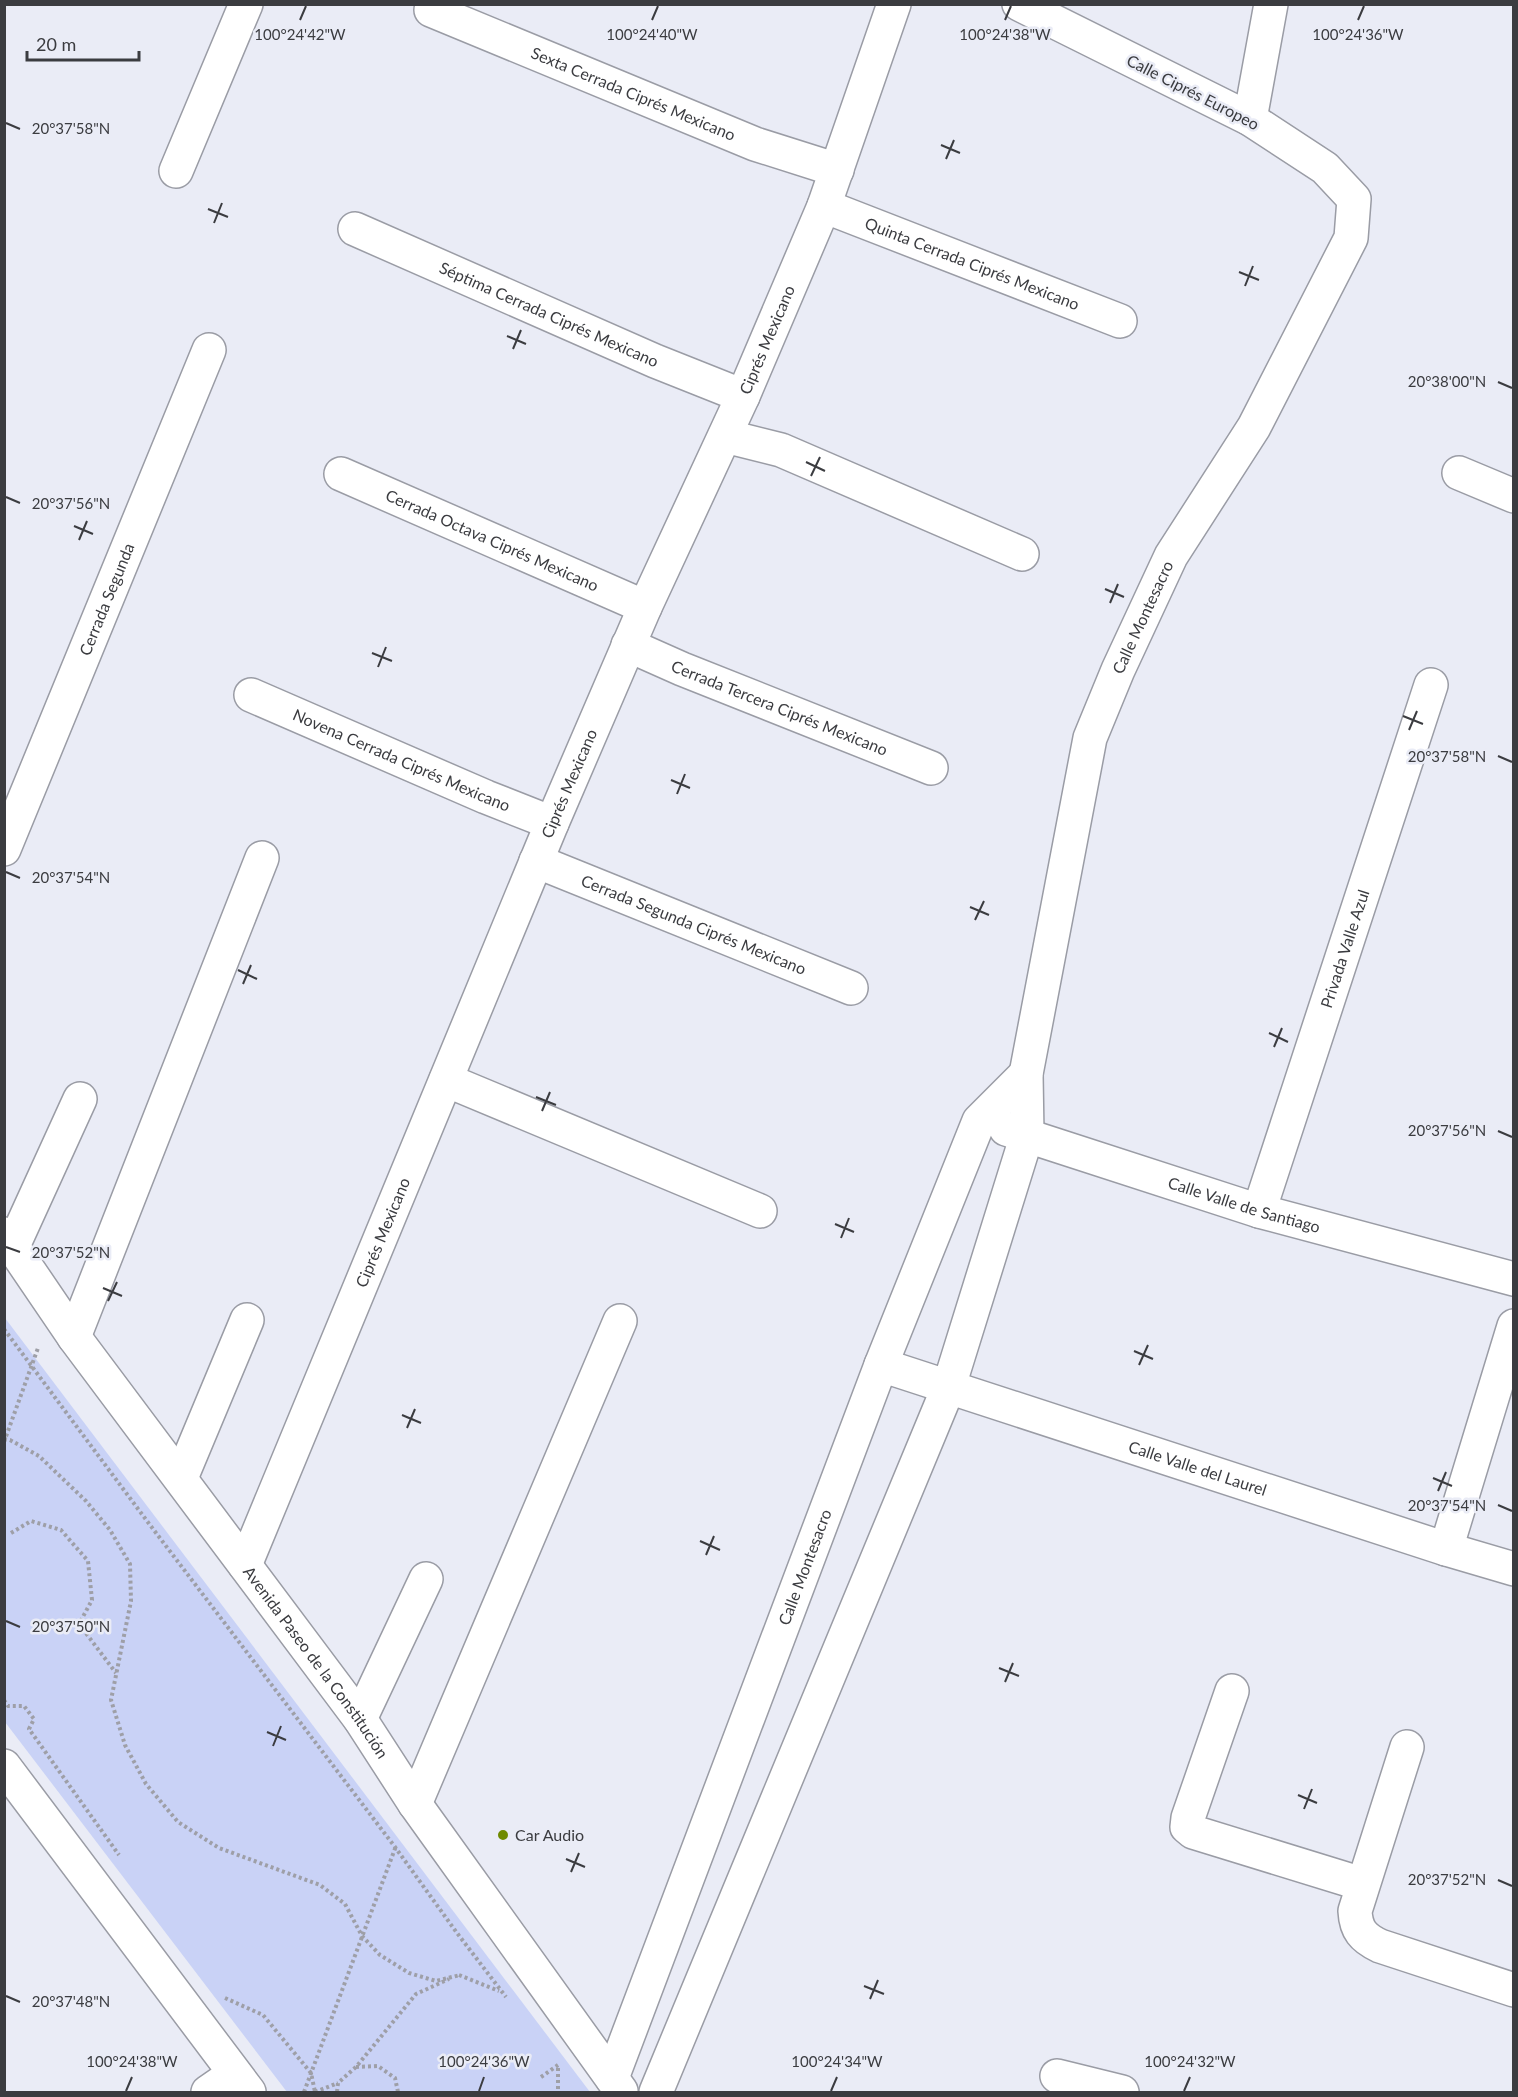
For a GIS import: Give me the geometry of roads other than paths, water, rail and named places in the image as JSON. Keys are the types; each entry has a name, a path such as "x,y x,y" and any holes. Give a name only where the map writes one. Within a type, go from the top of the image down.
{"street":[{"path":"176,171 246,4"},
{"name":"Ciprés Mexicano","path":"245,1565 552,823 628,645 743,396 824,206 894,4"},
{"name":"Calle Ciprés Europeo","path":"1019,4 1250,119 1325,168 1354,199"},
{"path":"1250,119 1270,4"},
{"name":"Sexta Cerrada Ciprés Mexicano","path":"431,10 755,144 837,170"},
{"name":"Calle Montesacro","path":"656,2092 949,1386 1027,1135 1026,1074 1090,738 1118,670 1171,556 1254,426 1351,238 1354,199"},
{"name":"Quinta Cerrada Ciprés Mexicano","path":"824,206 1120,321"},
{"name":"Séptima Cerrada Ciprés Mexicano","path":"355,229 645,357 743,396"},
{"name":"Cerrada Segunda","path":"4,849 209,350"},
{"path":"725,436 781,450 1022,554"},
{"path":"1458,473 1514,496"},
{"name":"Cerrada Octava Ciprés Mexicano","path":"340,474 645,607"},
{"name":"Cerrada Tercera Ciprés Mexicano","path":"628,645 682,669 931,768"},
{"name":"Privada Valle Azul","path":"1260,1211 1431,685"},
{"name":"Novena Cerrada Ciprés Mexicano","path":"251,695 486,797 552,823"},
{"path":"74,1337 262,858"},
{"name":"Cerrada Segunda Ciprés Mexicano","path":"536,861 851,988"},
{"name":"Calle Montesacro","path":"617,2085 881,1365 979,1121 1026,1074"},
{"path":"446,1080 760,1210"},
{"path":"9,1240 80,1099"},
{"name":"Calle Valle de Santiago","path":"979,1121 1260,1211 1514,1279"},
{"name":"Avenida Paseo de la Constitución","path":"9,1240 74,1337 360,1719 415,1804 617,2085"},
{"path":"181,1478 247,1320"},
{"path":"415,1804 620,1321"},
{"path":"1446,1549 1514,1326"},
{"name":"Calle Valle del Laurel","path":"881,1365 1446,1549 1514,1569"},
{"path":"360,1719 426,1578"},
{"path":"1232,1691 1188,1818 1187,1827 1193,1832 1362,1884"},
{"path":"1407,1747 1362,1884 1355,1911 1355,1921 1359,1931 1368,1940 1380,1946 1514,1990"},
{"path":"4,1766 242,2083 208,2092"},
{"path":"1057,2076 1122,2092"}],"place":[{"name":"Car Audio","path":"503,1835"}]}
